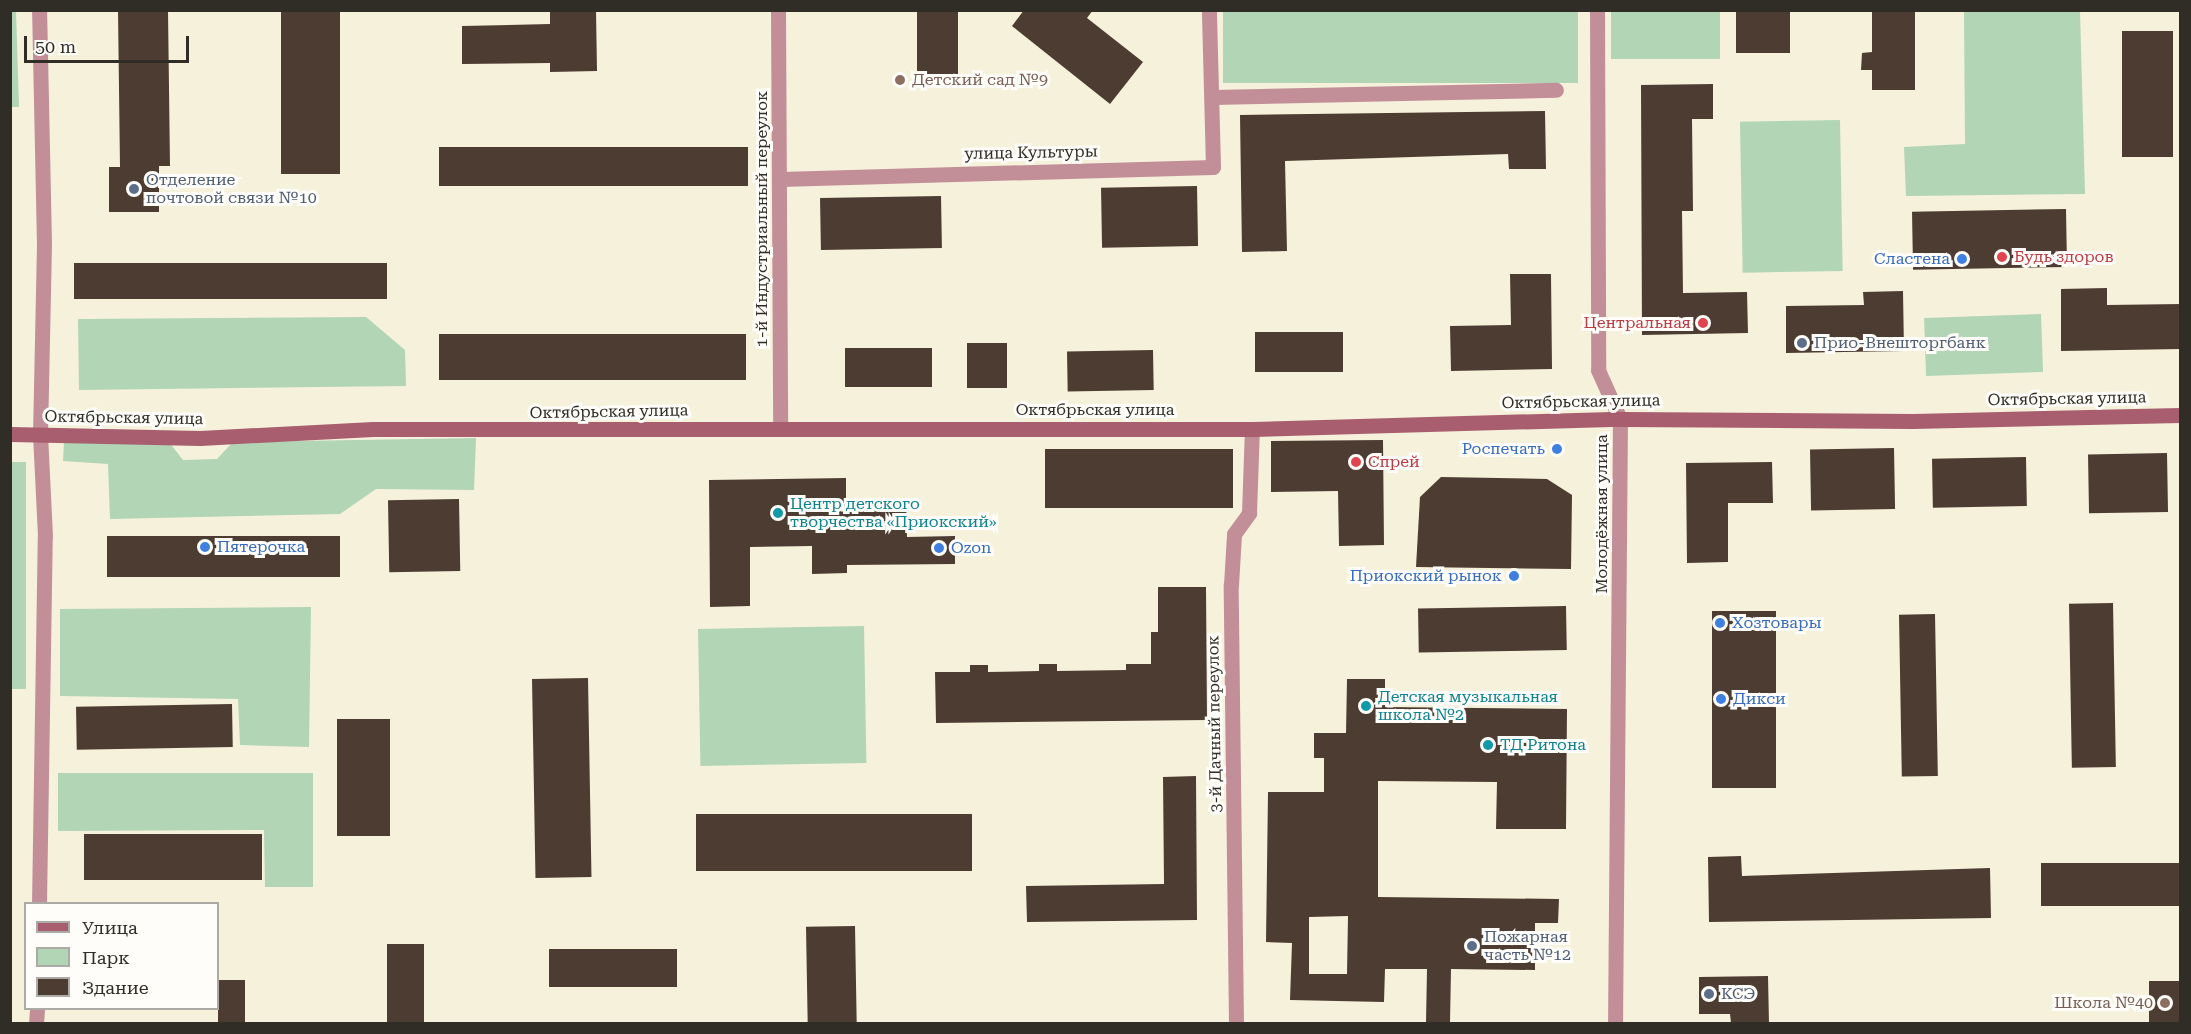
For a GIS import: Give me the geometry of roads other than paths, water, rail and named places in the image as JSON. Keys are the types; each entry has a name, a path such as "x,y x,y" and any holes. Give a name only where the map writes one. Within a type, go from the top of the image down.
{"main road":[{"name":"Октябрьская улица","path":"10,434 200,438 373,429 1252,429 1620,419 1913,421 2181,415"}],"street":[{"path":"39,10 44,233 40,435 45,536 39,902"},
{"name":"1-й Индустриальный переулок","path":"778,10 780,428"},
{"name":"улица Культуры","path":"780,179 1213,167 1209,10"},
{"name":"Молодёжная улица","path":"1597,10 1598,370 1620,419 1615,1023"},
{"path":"1212,97 1556,90"},
{"name":"3-й Дачный переулок","path":"1236,1023 1231,585 1234,534 1249,513 1252,429"}],"place":[{"name":"Детский сад №9","path":"900,80"},
{"name":"Отделение почтовой связи №10","path":"134,189"},
{"name":"Будь здоров","path":"2002,257"},
{"name":"Сластена","path":"1962,259"},
{"name":"Центральная","path":"1703,323"},
{"name":"Прио-Внешторгбанк","path":"1802,343"},
{"name":"Роспечать","path":"1557,449"},
{"name":"Спрей","path":"1356,462"},
{"name":"Центр детского творчества «Приокский»","path":"778,513"},
{"name":"Пятерочка","path":"205,547"},
{"name":"Ozon","path":"939,548"},
{"name":"Приокский рынок","path":"1514,576"},
{"name":"Хозтовары","path":"1720,623"},
{"name":"Дикси","path":"1721,699"},
{"name":"Детская музыкальная школа №2","path":"1366,706"},
{"name":"ТД Ритона","path":"1488,745"},
{"name":"Пожарная часть №12","path":"1472,946"},
{"name":"КСЭ","path":"1709,994"},
{"name":"Школа №40","path":"2165,1003"}]}
